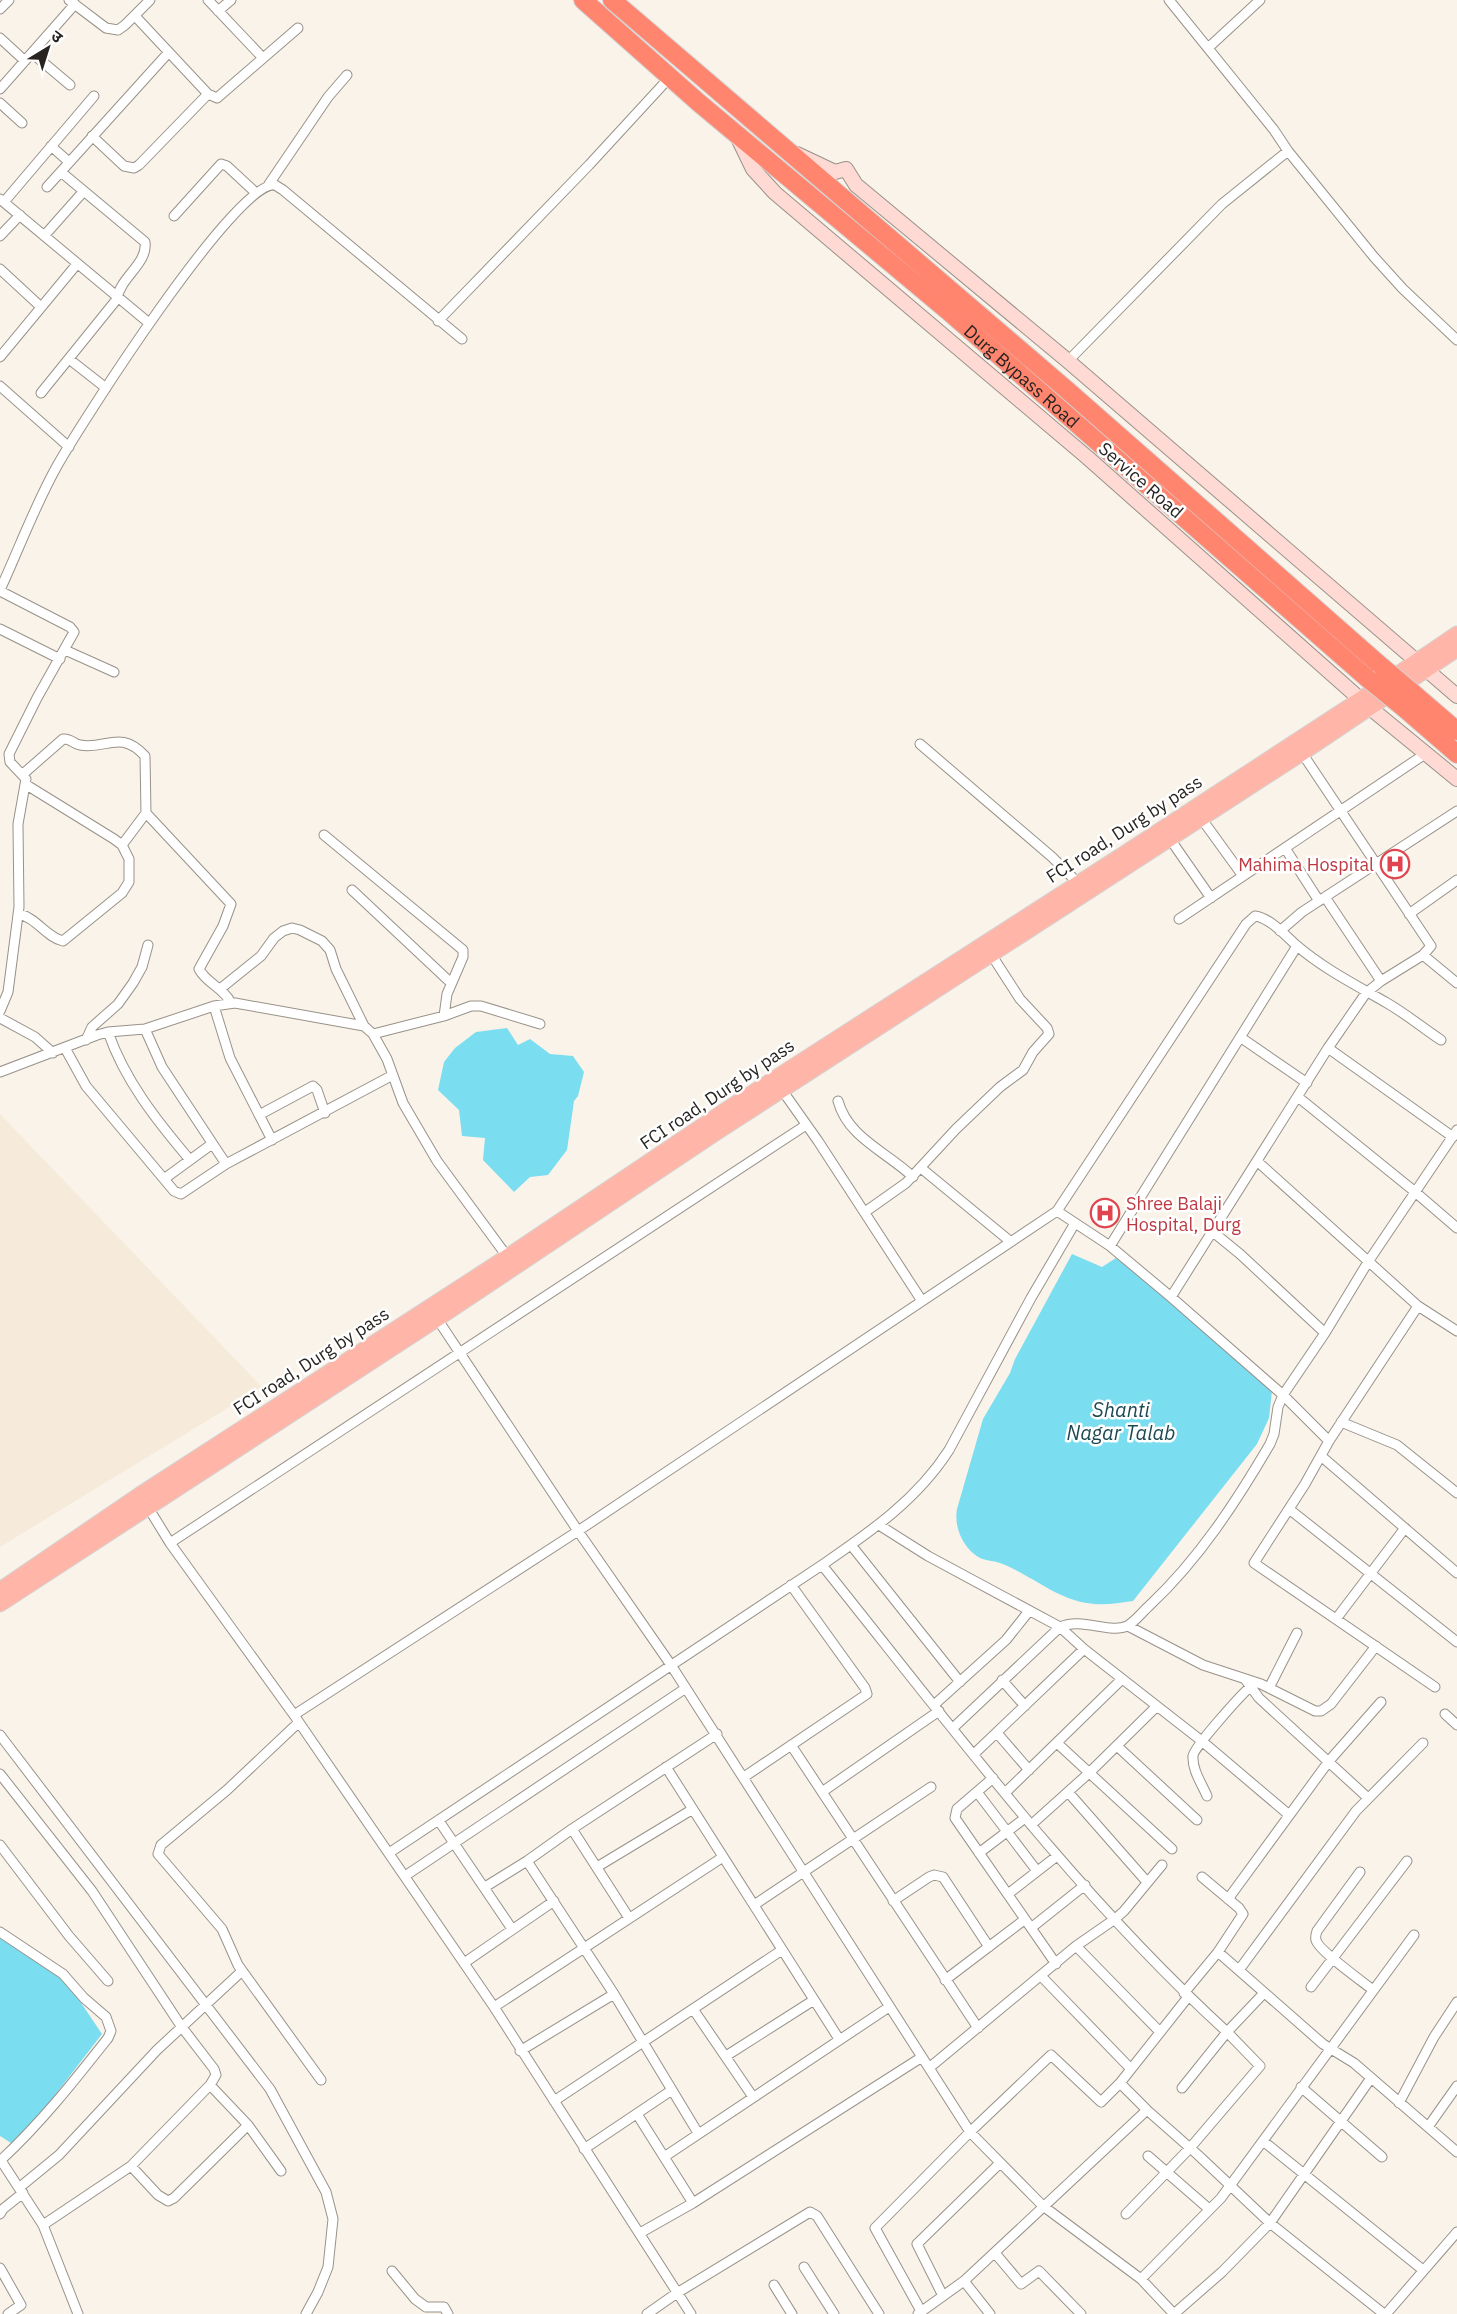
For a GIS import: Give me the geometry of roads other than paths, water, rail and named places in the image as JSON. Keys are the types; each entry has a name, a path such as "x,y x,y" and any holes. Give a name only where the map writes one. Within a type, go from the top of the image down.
{"highway":[{"name":"Durg Bypass Road","path":"583,0 736,134 1408,701 1457,754"},
{"name":"Durg Bypass Road","path":"612,0 1067,390 1374,672"},
{"name":"Durg Bypass Road","path":"1408,701 1457,731"}],"main road":[{"name":"FCI road, Durg by pass","path":"1421,666 1457,634"},
{"name":"FCI road, Durg by pass","path":"0,1590 144,1501 511,1262 782,1090 988,949 1078,883 1298,747 1421,666 1457,649"},
{"name":"FCI road, Durg by pass","path":"511,1262 729,1108 1170,839 1298,747"},
{"name":"FCI road, Durg by pass","path":"0,1604 144,1501"}],"street":[{"path":"0,9 9,0"},
{"path":"0,89 72,2 111,30 118,30 150,0"},
{"path":"208,0 263,58"},
{"path":"219,11 231,0"},
{"path":"1169,0 1374,257 1403,289 1457,340"},
{"path":"1208,48 1260,0"},
{"path":"135,16 208,94 217,98 298,27"},
{"path":"0,38 25,61"},
{"path":"47,187 169,52"},
{"path":"32,53 70,85"},
{"path":"18,914 28,916 60,940 67,939 107,908 126,888 130,876 129,858 122,845 24,779 10,762 9,754 37,698 74,636 73,629 0,591 56,467 149,323 204,250 256,193 269,184 328,97 347,75"},
{"path":"438,321 589,165 670,77"},
{"path":"92,136 124,165 134,168 140,165 208,94"},
{"path":"94,96 2,200 117,299 149,323"},
{"path":"0,103 22,123"},
{"name":"Service Road","path":"736,134 753,169 775,193 1088,458 1365,703 1457,779"},
{"path":"51,146 69,162"},
{"path":"787,150 835,172 846,169 856,185 1068,361 1457,696"},
{"path":"1068,361 1222,204 1288,151"},
{"path":"174,216 221,164 227,166 256,193"},
{"path":"41,393 117,299 118,291 146,248 145,242 61,172"},
{"path":"269,184 283,190 462,339"},
{"path":"44,236 84,192"},
{"path":"0,236 20,215"},
{"path":"0,357 77,264"},
{"path":"0,269 41,307"},
{"path":"0,338 9,346"},
{"path":"69,359 106,388"},
{"path":"0,386 69,447"},
{"path":"0,629 114,672"},
{"path":"0,1011 8,992 20,897 18,824 24,779 58,741 67,738 81,746 116,742 129,744 145,756 146,813 122,845"},
{"path":"920,744 1052,857 1078,883"},
{"path":"1171,1297 1328,1048 1366,993 1423,955 1431,946 1298,747"},
{"path":"1179,919 1425,754"},
{"path":"1280,931 1322,899 1457,811"},
{"path":"146,813 231,904 223,926 199,969 204,976 220,988 231,1003"},
{"path":"1201,818 1244,876"},
{"path":"324,835 461,946 465,954 450,982 444,1016"},
{"path":"1170,839 1210,898"},
{"path":"1285,848 1381,981"},
{"path":"1410,914 1456,883"},
{"path":"352,890 450,982"},
{"path":"321,2080 242,1971 222,1929 160,1858 158,1850 227,1790 296,1719 1057,1211 1250,919 1259,916 1297,946 1441,1040"},
{"path":"220,988 261,956 274,938 283,931 292,928 322,940 330,950 336,969 364,1026 373,1034 387,1059 403,1103 437,1161 511,1262"},
{"path":"87,1040 92,1027 118,1004 142,967 148,945"},
{"path":"1110,1246 1297,946"},
{"path":"865,1212 913,1177 956,1129 1023,1070 1033,1052 1049,1034 1047,1028 1020,999 988,949"},
{"path":"1423,955 1457,983"},
{"path":"0,1072 112,1032 145,1029 214,1006 231,1003 250,1004 287,1013 364,1026"},
{"path":"214,1006 230,1058 272,1140"},
{"path":"373,1034 444,1016 471,1006 481,1006 540,1024"},
{"path":"110,1013 119,1058 153,1115 190,1160"},
{"path":"0,1018 35,1037 53,1053"},
{"path":"145,1029 162,1067 226,1164"},
{"path":"1240,1037 1306,1083"},
{"path":"65,1048 86,1086 174,1191 181,1194 226,1164 392,1076"},
{"path":"953,1728 1059,1627 1074,1623 1119,1628 1128,1626 1162,1594 1210,1538 1270,1444 1283,1395 1325,1333 1414,1191 1455,1133 1328,1048"},
{"path":"259,1115 313,1086 317,1090 325,1113"},
{"path":"782,1090 922,1300"},
{"path":"1298,1097 1457,1228"},
{"path":"838,1101 841,1112 851,1127 900,1164 913,1177"},
{"path":"170,1543 806,1125"},
{"path":"165,1179 212,1144"},
{"path":"1258,1162 1418,1306 1457,1331"},
{"path":"921,1168 1011,1242"},
{"path":"1057,1211 1110,1246 1171,1297 1283,1395 1329,1441"},
{"path":"389,1853 879,1525 936,1471 1075,1223"},
{"path":"1213,1232 1325,1333"},
{"path":"1418,1306 1341,1422 1254,1563 1435,1687"},
{"path":"433,1313 578,1531 687,1688 970,2132 1043,2206 1140,2278 1174,2314 1222,2272 1270,2223 1371,2078"},
{"path":"1341,1422 1397,1445 1457,1493"},
{"path":"1321,1456 1457,1573"},
{"path":"144,1501 170,1543 296,1719 494,2007 520,2051 691,2314"},
{"path":"1289,1509 1457,1642"},
{"path":"879,1525 928,1556 1059,1627 1156,1707 1203,1742 1288,1814"},
{"path":"1336,1619 1405,1528"},
{"path":"851,1545 960,1682"},
{"path":"822,1565 1057,1856 1186,1995 1260,2066 1190,2148 1126,2214"},
{"path":"744,1777 867,1694 866,1688 792,1585"},
{"path":"822,1792 937,1708 960,1682 1006,1640 1029,1611"},
{"path":"1128,1626 1203,1665 1247,1683 1269,1688 1315,1711 1320,1711 1331,1704 1376,1646"},
{"path":"1269,1688 1297,1633"},
{"path":"974,1754 1084,1649"},
{"path":"1005,1793 1122,1679"},
{"path":"1002,1680 1025,1706"},
{"path":"1207,1796 1194,1766 1194,1751 1238,1698 1247,1683"},
{"path":"1247,1683 1268,1707 1368,1798"},
{"path":"405,1876 687,1688"},
{"path":"1228,1899 1329,1761 1381,1702"},
{"path":"979,1853 1008,1831 1028,1822 1068,1792 1156,1707"},
{"path":"1445,1714 1457,1725"},
{"path":"996,1733 1029,1770"},
{"path":"484,1887 527,1861 717,1734"},
{"path":"0,1736 270,2089 326,2192 333,2219 328,2267 306,2314"},
{"path":"1057,1743 1172,1850"},
{"path":"1239,1970 1356,1811 1423,1743"},
{"path":"791,1745 978,2028"},
{"path":"1117,1746 1197,1820"},
{"path":"666,1767 839,2039"},
{"path":"0,1774 92,1891 181,2026 214,2069 214,2080 210,2085 131,2166 43,2225"},
{"path":"993,1778 957,1809 955,1818 1056,1964"},
{"path":"754,1905 931,1787"},
{"path":"977,1792 1037,1871"},
{"path":"1068,1792 1147,1882"},
{"path":"597,1867 693,1809"},
{"path":"439,1821 512,1929"},
{"path":"572,1829 630,1918"},
{"path":"0,1845 69,1936 108,1981"},
{"path":"1008,1894 1057,1856"},
{"path":"494,2007 723,1857"},
{"path":"527,1861 614,1994 698,2133"},
{"path":"1311,1987 1407,1861"},
{"path":"929,2068 1076,1946 1115,1919 1162,1865"},
{"path":"1360,1872 1317,1931 1315,1938 1317,1943 1333,1958 1373,1990"},
{"path":"893,1901 928,1877 933,1875 943,1877 989,1947"},
{"path":"1147,2110 964,2281 919,2313 875,2228 970,2132 1051,2055 1101,2102 1120,2083 1160,2032 1243,1914 1202,1877"},
{"path":"1031,1928 1085,1885"},
{"path":"464,1963 554,1901"},
{"path":"945,1980 1024,1920"},
{"path":"0,1932 63,1974 110,2022 111,2031 108,2038 61,2098 31,2132 0,2160 43,2225 78,2314"},
{"path":"1140,2278 1230,2186 1301,2086 1414,1935"},
{"path":"1076,1946 1160,2032"},
{"path":"554,2101 782,1950"},
{"path":"1218,1952 1330,2048 1354,2063 1457,2152"},
{"path":"0,2214 181,2026 242,1971"},
{"path":"1041,1976 1131,2069"},
{"path":"1182,2088 1227,2032 1264,1993"},
{"path":"520,2051 614,1994"},
{"path":"726,2056 814,2000"},
{"path":"1400,2103 1434,2037 1457,2002"},
{"path":"664,2157 889,2007"},
{"path":"693,2009 753,2097"},
{"path":"640,2233 693,2203 922,2057"},
{"path":"1120,2083 1270,2223 1385,2314 1457,2232"},
{"path":"210,2085 248,2125 281,2171"},
{"path":"1301,2086 1340,2123 1382,2157"},
{"path":"1428,2127 1457,2086"},
{"path":"584,2149 672,2090"},
{"path":"637,2114 693,2203"},
{"path":"131,2166 158,2195 168,2201 174,2198 248,2125"},
{"path":"1263,2141 1423,2270"},
{"path":"1148,2156 1209,2209"},
{"path":"943,2296 917,2244 1000,2163"},
{"path":"647,2314 677,2293 810,2212 817,2216 879,2314"},
{"path":"995,2253 1021,2284 1039,2271 1081,2314"},
{"path":"804,2266 834,2314"},
{"path":"0,2268 21,2305 9,2314"},
{"path":"392,2271 415,2299 426,2307 444,2307 448,2314"},
{"path":"964,2281 990,2314"},
{"path":"774,2285 792,2314"}],"water":[{"path":"507,1028 518,1045 530,1039 550,1054 573,1056 584,1072 578,1096 574,1101 567,1150 548,1175 530,1177 514,1192 483,1160 485,1138 462,1136 459,1110 438,1090 444,1062 455,1048 476,1032"},
{"name":"Shanti Nagar Talab","path":"1072,1254 1102,1267 1116,1258 1152,1286 1272,1391 1269,1418 1257,1444 1133,1601 1093,1604 1064,1596 1011,1568 977,1556 965,1545 958,1527 957,1509 983,1419 1010,1373 1015,1359"},
{"path":"0,1938 65,1979 102,2034 28,2130 11,2143 0,2136"}],"place":[{"name":"Mahima Hospital","path":"1395,864"},
{"name":"Shree Balaji Hospital, Durg","path":"1105,1213"}]}
